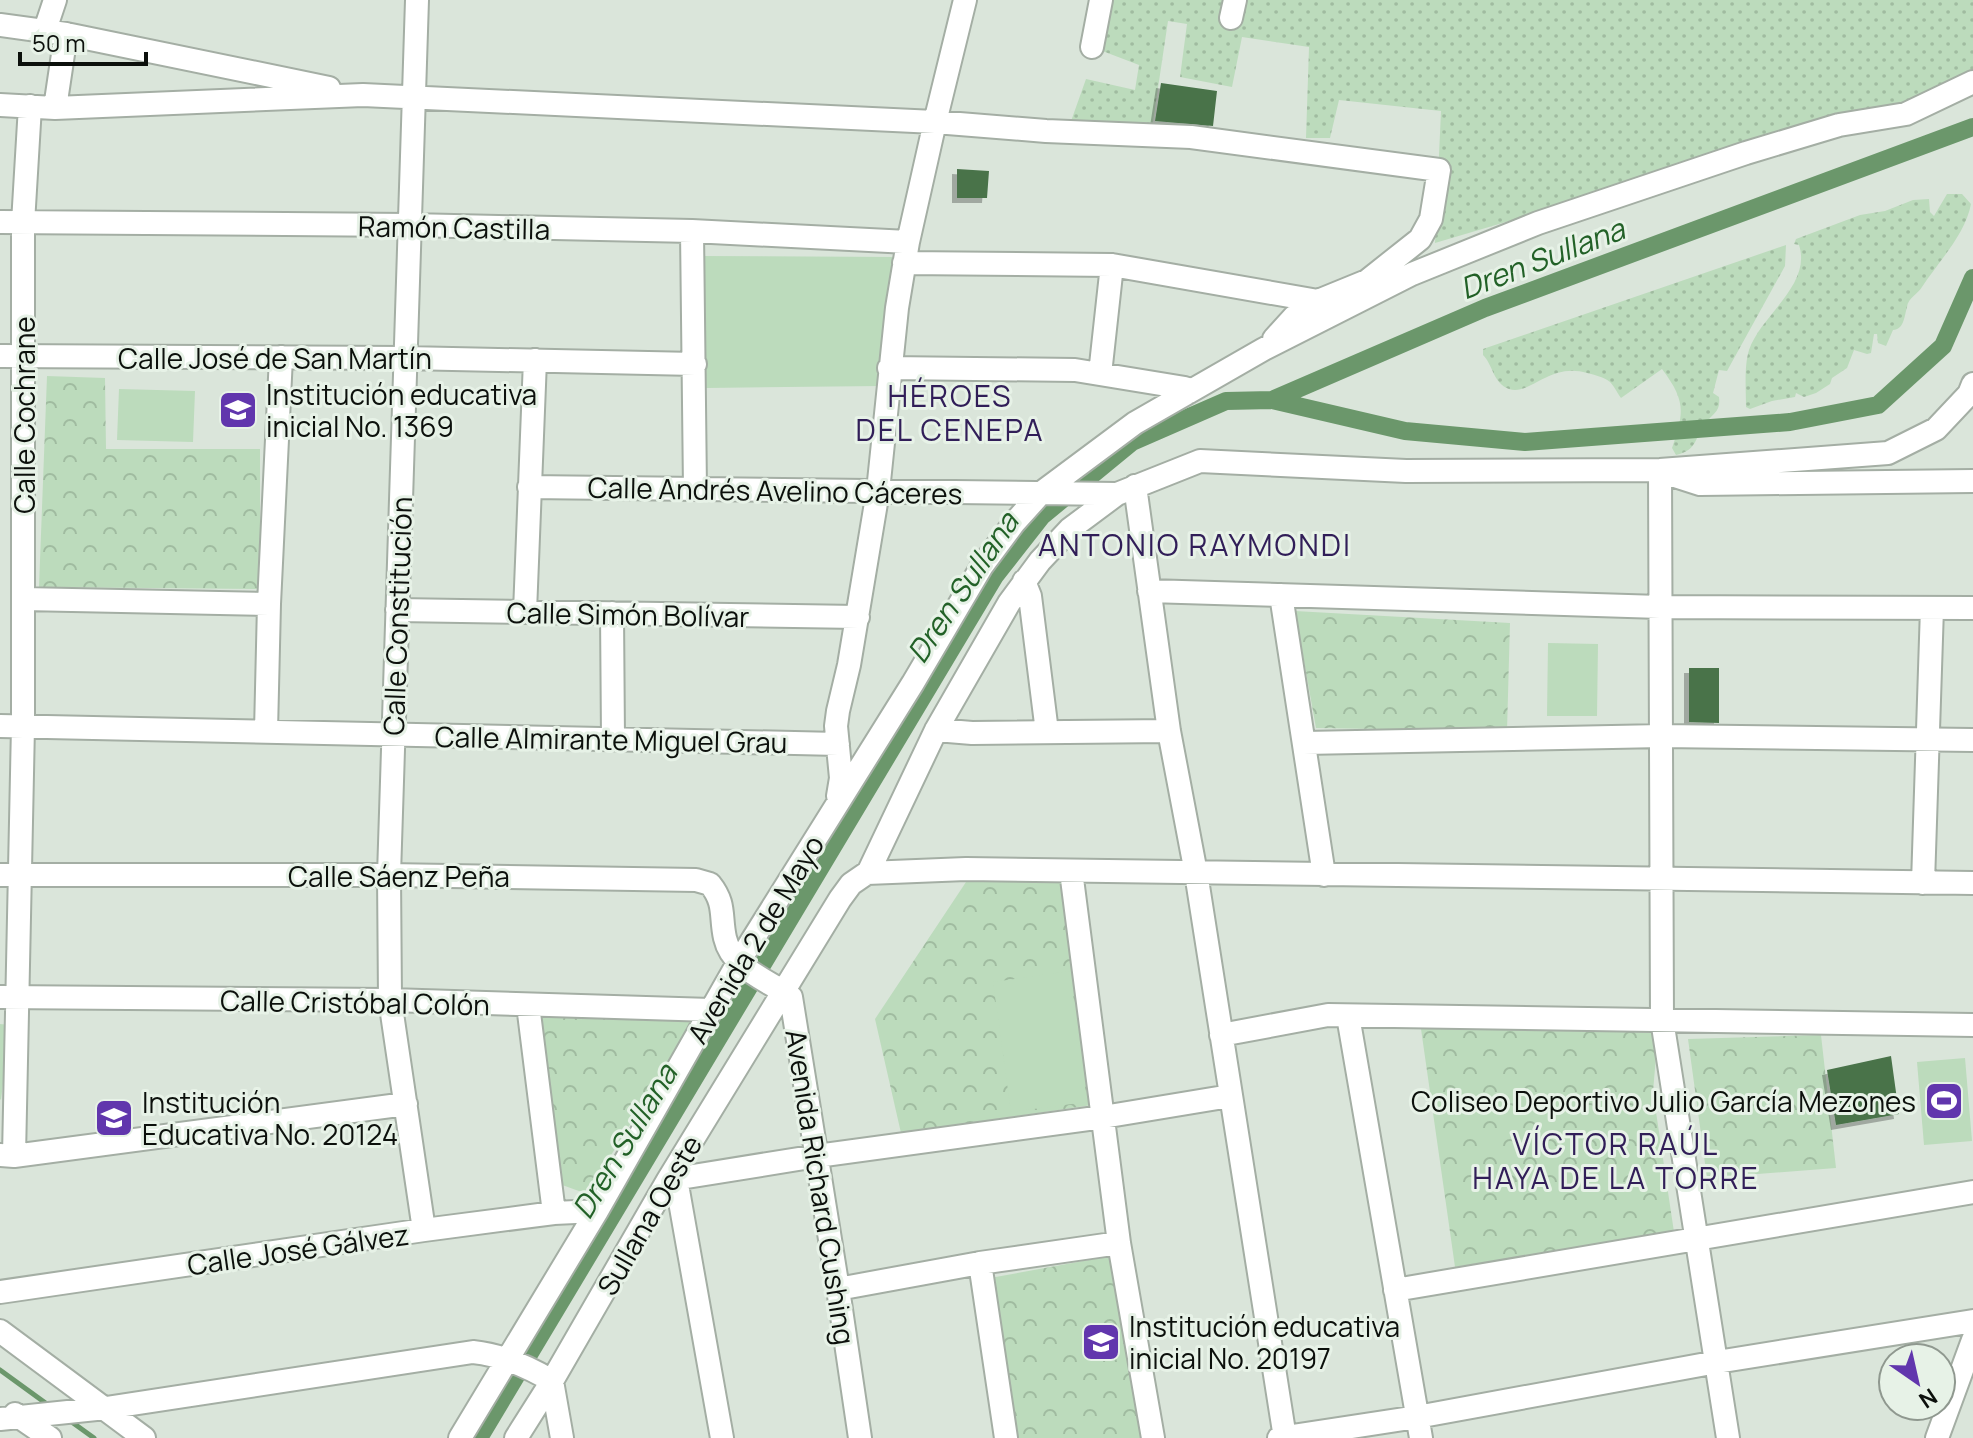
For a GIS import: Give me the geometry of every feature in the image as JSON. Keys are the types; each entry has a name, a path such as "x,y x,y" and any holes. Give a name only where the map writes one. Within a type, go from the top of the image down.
{"street":[{"path":"55,0 55,108"},
{"name":"Calle Constitución","path":"417,0 389,875 390,1000 424,1230"},
{"path":"836,805 841,778 838,711 848,675 878,491 889,368 906,252 965,0"},
{"path":"1092,47 1101,0"},
{"path":"0,25 55,32 363,95"},
{"path":"1264,349 1412,274 1538,223 1839,125 1906,114 1973,82"},
{"path":"0,105 55,108 363,95 1191,137 1439,170 1431,219 1420,239 1367,281 1318,301 1294,317 1264,349"},
{"name":"Calle Cochrane","path":"7,1155 11,726 23,599 23,223 30,106"},
{"name":"Ramón Castilla","path":"0,222 692,231 906,252 1112,265 1318,301"},
{"path":"692,231 695,489"},
{"path":"1100,374 1112,265"},
{"name":"Avenida 2 de Mayo","path":"460,1438 510,1360 711,1010 982,566 1014,523 1135,423 1264,349"},
{"name":"Calle José de San Martín","path":"0,356 406,358 695,364"},
{"path":"266,731 281,357"},
{"path":"525,612 535,360"},
{"path":"889,368 1075,370 1185,388 1189,392"},
{"path":"1973,384 1969,394 1936,429 1888,453 1660,470 1406,471 1200,461 1117,491 1070,529 1024,581 936,730 868,873 966,869 1973,883"},
{"path":"1660,470 1700,484 1973,481"},
{"path":"1660,470 1662,1020 1728,1438"},
{"name":"Calle Andrés Avelino Cáceres","path":"529,487 1048,493 1117,491"},
{"path":"1117,491 1149,591 1283,1438 1419,1428 1717,1362 1973,1321"},
{"path":"1024,581 1030,596 1047,732"},
{"path":"1149,591 1660,607 1973,608"},
{"path":"1281,595 1324,875"},
{"path":"23,599 269,604"},
{"path":"1923,883 1932,608"},
{"name":"Calle Simón Bolívar","path":"397,610 858,617"},
{"path":"612,613 613,739"},
{"name":"Calle Almirante Miguel Grau","path":"11,726 838,744"},
{"path":"936,730 972,733 1169,731"},
{"path":"1304,743 1662,736 1973,740"},
{"path":"1071,871 1119,1243 1153,1438"},
{"name":"Sullana Oeste","path":"516,1438 547,1378 672,1180 780,990 851,884 868,873"},
{"name":"Calle Sáenz Peña","path":"10,875 389,875 696,880 710,884 718,894 725,940 741,965"},
{"path":"741,965 780,990"},
{"name":"Avenida Richard Cushing","path":"780,990 791,997 860,1438"},
{"name":"Calle Cristóbal Colón","path":"8,998 390,1000 711,1010"},
{"path":"528,1005 554,1213"},
{"path":"1221,1035 1328,1015 1973,1025"},
{"path":"1348,1016 1419,1428"},
{"path":"722,1438 672,1180 1230,1096"},
{"path":"7,1155 406,1104"},
{"path":"1395,1290 1973,1192"},
{"name":"Calle José Gálvez","path":"0,1292 424,1230 554,1213 597,1211"},
{"path":"838,1289 980,1263 1119,1243"},
{"path":"980,1263 1006,1438"},
{"path":"1,1337 106,1408 144,1438"},
{"path":"1937,1438 1973,1340"},
{"path":"10,1418 106,1408 473,1352 510,1360 547,1378 562,1438"},
{"path":"0,1405 10,1418 50,1438"}],"green space":[{"path":"1103,0 1973,0 1973,77 1924,98 1435,243 1441,111 1339,100 1330,138 1306,138 1309,47 1242,37 1232,87 1180,77 1187,24 1168,21 1152,128 1070,124 1086,79 1135,90 1139,65 1092,47"},
{"path":"1947,194 1962,194 1971,204 1968,215 1951,247 1909,301 1903,322 1893,330 1886,346 1878,343 1877,334 1874,334 1871,353 1854,350 1847,368 1816,393 1804,397 1796,393 1795,397 1750,409 1746,407 1749,350 1792,287 1798,273 1801,260 1799,245 1794,244 1796,239 1860,215 1885,211 1913,200 1929,199 1930,212 1934,216"},
{"path":"1786,245 1785,266 1727,371 1719,370 1713,393 1719,397 1718,409 1692,447 1683,453 1676,455 1672,448 1681,415 1679,398 1662,369 1621,398 1608,380 1574,371 1552,375 1517,390 1500,383 1483,355 1483,349"},
{"path":"699,256 897,257 881,386 706,388"},
{"path":"47,376 105,378 106,449 260,449 260,589 39,587"},
{"path":"119,389 195,391 193,442 117,440"},
{"path":"1295,611 1510,623 1507,731 1316,728"},
{"path":"1548,643 1598,644 1597,716 1547,716"},
{"path":"968,879 1073,880 1092,1105 901,1133 875,1019"},
{"path":"1070,971 1087,1102 1011,1112 993,982"},
{"path":"535,1012 699,1013 587,1194 554,1182"},
{"path":"1420,1022 1658,1033 1653,1092 1674,1232 1455,1267"},
{"path":"0,1024 10,1025 1,1100 0,1099"},
{"path":"1821,1035 1836,1168 1707,1178 1688,1039"},
{"name":"Coliseo Deportivo Julio García Mezones","path":"1965,1058 1972,1141 1924,1145 1917,1062"},
{"path":"1116,1255 1145,1438 1016,1438 990,1278"}],"building":[{"path":"1161,83 1217,91 1213,126 1155,121"},
{"path":"957,169 989,171 987,198 957,198"},
{"path":"1689,668 1719,668 1719,723 1689,722"},
{"path":"1891,1056 1899,1114 1836,1125 1827,1070"}],"waterway":[{"name":"Dren Sullana","path":"479,1438 995,576 1042,516 1132,442 1226,401 1272,400 1485,308 1973,127"},
{"path":"1272,400 1405,431 1525,442 1790,422 1878,405 1943,346 1973,278"},
{"path":"0,1370 51,1407"},
{"path":"69,1420 94,1438"}],"place":[{"name":"Institución educativa inicial No. 1369","path":"238,410"},
{"name":"Coliseo Deportivo Julio García Mezones","path":"1944,1101"},
{"name":"Institución Educativa No. 20124","path":"114,1118"},
{"name":"Institución educativa inicial No. 20197","path":"1101,1342"}],"district":[{"name":"HÉROES DEL CENEPA","path":"950,412"},
{"name":"ANTONIO RAYMONDI","path":"1195,544"},
{"name":"VÍCTOR RAÚL HAYA DE LA TORRE","path":"1616,1160"}]}
